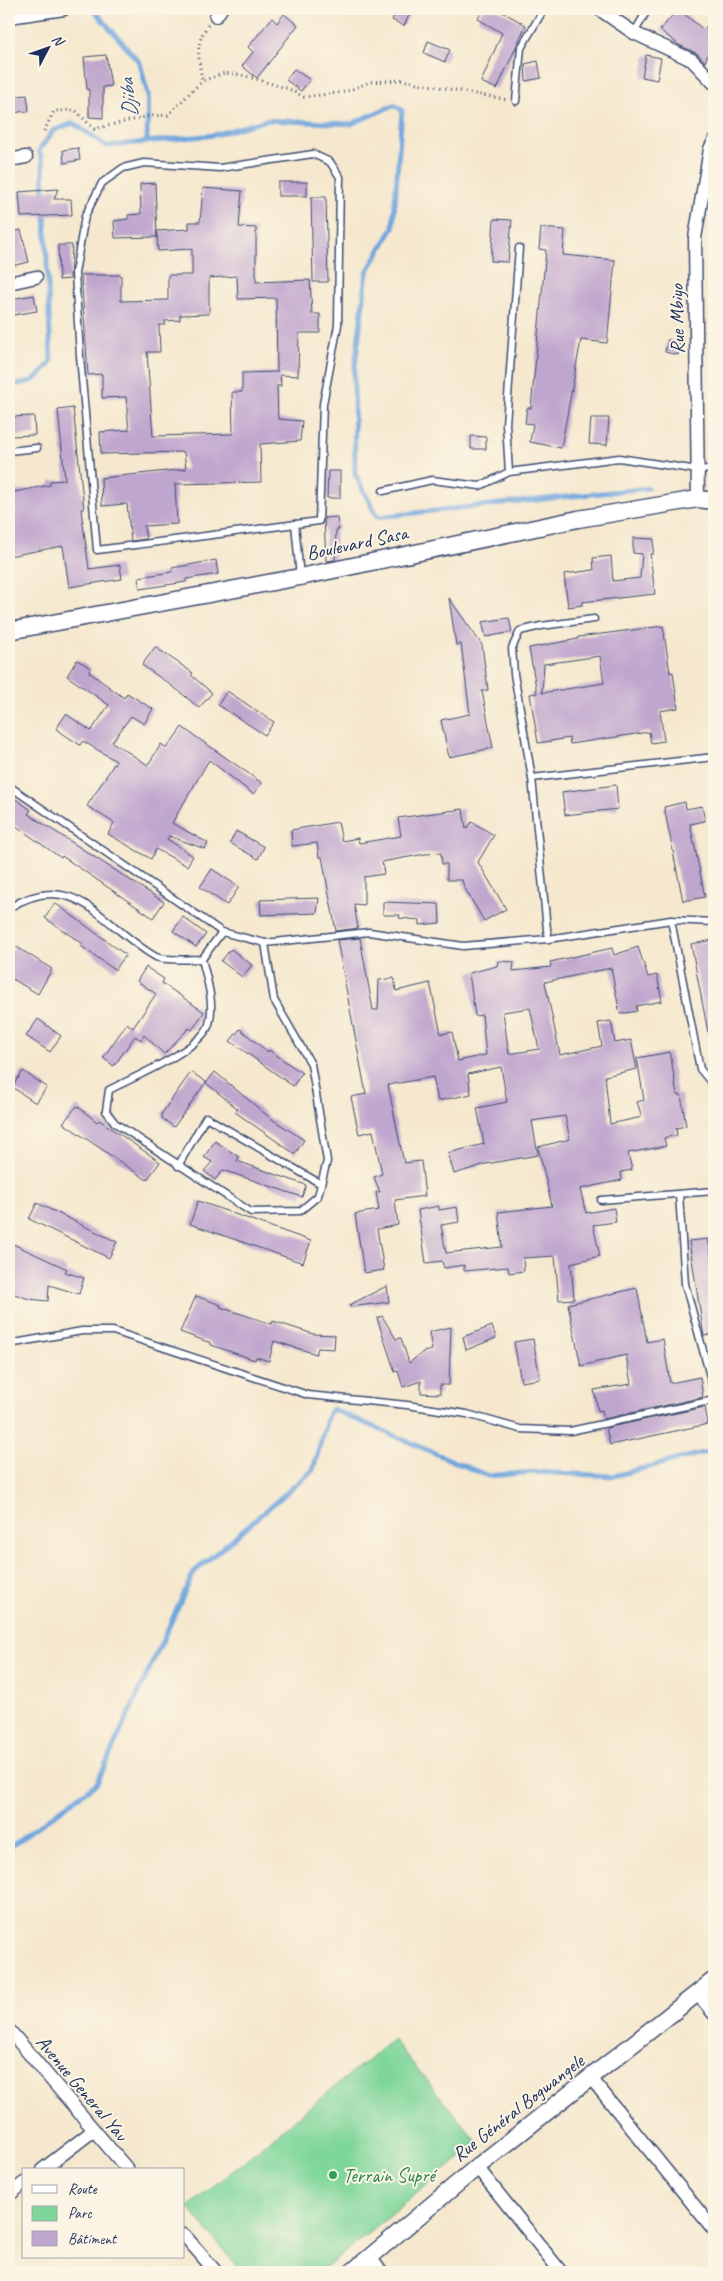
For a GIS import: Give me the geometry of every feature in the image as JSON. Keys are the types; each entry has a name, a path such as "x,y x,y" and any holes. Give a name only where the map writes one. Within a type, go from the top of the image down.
{"street":[{"path":"9,17 64,9"},
{"path":"599,9 634,33 692,60 714,83"},
{"name":"Rue Mbiyo","path":"706,500 698,470 695,238 710,149 714,141"},
{"path":"9,160 26,157"},
{"path":"9,282 36,277"},
{"name":"Boulevard Sasa","path":"9,630 300,577 578,519 706,500"},
{"name":"Rue Général Bogwangele","path":"352,2272 477,2167 714,1980"},
{"path":"697,1993 714,2014"},
{"name":"Avenue General Yav","path":"9,2030 126,2168"},
{"path":"591,2078 714,2230"},
{"path":"45,2168 94,2130"},
{"path":"477,2167 561,2272"},
{"path":"9,2195 22,2185"},
{"path":"185,2236 216,2272"},
{"path":"370,2257 381,2272"}],"lane":[{"path":"516,101 521,48 544,9"},
{"path":"634,33 648,9"},
{"path":"313,154 330,162 340,177 338,325 323,404 319,522 295,524 97,550 80,356 76,273 85,216 102,183 123,168 144,163 220,168 313,154"},
{"path":"509,472 506,424 519,248"},
{"path":"9,451 36,448"},
{"path":"383,491 432,480 480,486 509,472 619,458 698,470 714,469"},
{"path":"295,524 300,577"},
{"path":"548,939 532,778 514,674 512,648 520,631 541,626 594,619"},
{"path":"532,778 714,757"},
{"path":"9,786 222,932 265,943 369,932 463,946 548,939 672,920 714,922"},
{"path":"9,908 26,898 62,893 84,902 158,958 202,960"},
{"path":"672,920 700,1069 714,1086"},
{"path":"222,932 202,960 211,996 209,1025 190,1048 109,1090 106,1111 115,1123 251,1212 300,1211 318,1196 327,1161 311,1064 274,1000 265,943"},
{"path":"178,1166 206,1117 321,1184"},
{"path":"601,1200 714,1191"},
{"path":"678,1194 685,1284 714,1390"},
{"path":"9,1344 82,1331 113,1331 308,1395 407,1404 467,1414 520,1429 570,1430 714,1400"}],"path":[{"path":"202,81 198,47 200,37 218,12"},
{"path":"44,131 54,111 75,110 94,129 150,116 168,115 202,81 224,73 242,75 289,89 304,97 345,92 370,82 401,80 516,101"}],"green space":[{"name":"Terrain Supré","path":"393,2039 478,2143 321,2272 241,2272 188,2207"}],"building":[{"path":"397,9 412,9 404,26 392,20"},
{"path":"483,9 497,9 526,25 497,89 481,82 502,33 478,19"},
{"path":"678,9 704,30 714,16 714,54 709,51 705,62 698,54 679,45 660,30"},
{"path":"284,14 298,25 257,78 242,66 253,52 248,47 272,18 277,23"},
{"path":"428,41 450,50 445,62 424,53"},
{"path":"106,55 111,86 103,87 103,118 89,117 89,89 87,89 84,57"},
{"path":"646,55 661,58 657,80 642,77"},
{"path":"538,61 541,78 526,81 525,64"},
{"path":"294,69 310,80 301,91 286,80"},
{"path":"27,95 29,111 9,113 9,97"},
{"path":"78,148 80,160 64,163 63,150"},
{"path":"278,182 307,182 307,196 278,196"},
{"path":"155,183 157,237 115,238 114,221 128,219 128,215 141,214 140,184"},
{"path":"203,188 242,191 239,227 256,228 256,282 310,280 312,314 320,314 320,333 299,333 298,376 280,375 281,386 277,386 278,419 302,421 300,441 260,444 261,482 175,484 177,524 144,526 146,539 131,541 127,504 102,506 101,478 186,469 184,452 101,454 100,432 129,430 126,397 102,398 102,374 88,375 81,275 121,275 121,301 168,300 168,275 192,275 192,249 158,251 157,231 189,229 189,222 200,222","holes":["237,276 238,299 276,298 277,372 242,373 242,392 232,392 233,434 153,436 147,352 160,352 159,325 165,325 165,321 180,320 180,315 209,314 209,278"]},
{"path":"58,189 54,199 71,199 72,215 21,217 19,192"},
{"path":"311,197 326,197 328,282 313,282"},
{"path":"494,219 512,220 508,262 491,261"},
{"path":"541,228 565,230 563,255 615,260 607,343 581,340 561,448 530,442 533,424 525,423 527,408 531,408 546,250 539,249"},
{"path":"21,230 29,262 11,266 9,233"},
{"path":"58,245 72,245 70,279 59,280"},
{"path":"34,295 37,311 14,315 11,299"},
{"path":"668,340 680,342 678,355 665,352"},
{"path":"73,408 84,509 81,509 89,569 120,565 122,579 69,587 63,546 9,556 9,493 50,485 50,481 65,480 58,410"},
{"path":"34,416 35,435 9,436 9,417"},
{"path":"591,418 609,418 607,445 589,444"},
{"path":"471,436 486,437 486,449 471,449"},
{"path":"328,471 340,471 340,498 327,498"},
{"path":"337,517 339,530 336,530 335,560 326,561 324,518"},
{"path":"633,538 654,539 653,554 650,554 655,594 582,602 582,605 568,607 564,574 594,570 593,558 611,556 613,581 640,578 642,554 633,553"},
{"path":"216,560 218,574 186,579 186,582 140,589 139,577 172,572 172,568"},
{"path":"449,598 482,645 488,690 482,691 493,748 449,757 441,720 470,714 461,644 456,645"},
{"path":"509,618 512,632 486,637 482,622"},
{"path":"663,626 670,673 673,672 678,708 660,711 664,741 651,743 649,732 570,744 569,738 538,743 530,694 537,693 529,648 578,639 578,637","holes":["600,656 604,683 542,693 544,664"]},
{"path":"155,647 193,673 191,675 212,693 199,708 179,691 142,665"},
{"path":"77,660 91,668 89,672 124,698 127,693 153,709 144,724 131,716 112,742 148,765 161,744 167,748 182,727 262,783 253,794 209,760 172,823 208,843 205,849 169,836 167,839 193,856 187,866 156,849 151,859 108,834 114,823 87,806 116,761 83,741 80,745 56,729 66,714 91,731 109,705 67,676"},
{"path":"227,691 274,722 265,735 218,705"},
{"path":"616,785 618,809 565,815 562,792"},
{"path":"9,794 31,810 28,814 164,902 153,918 62,856 61,858 9,821"},
{"path":"685,802 686,809 702,806 705,821 690,824 705,897 683,901 664,807"},
{"path":"463,809 466,829 472,822 494,835 478,862 506,909 484,921 464,887 462,880 447,880 447,864 442,864 441,853 425,854 382,862 384,874 364,877 364,905 354,904 358,928 336,931 322,857 319,857 317,843 292,846 291,830 338,822 342,841 358,838 359,843 401,836 398,818"},
{"path":"236,831 264,847 258,859 230,843"},
{"path":"212,869 239,887 227,905 200,887"},
{"path":"319,898 317,913 261,915 260,900"},
{"path":"383,902 439,904 440,923 420,925 420,920 399,918 400,915 383,915"},
{"path":"55,903 126,955 115,970 81,946 83,944 45,918"},
{"path":"183,917 206,934 196,947 173,931"},
{"path":"360,938 373,1010 378,1010 379,980 394,978 396,991 430,983 441,1034 452,1032 458,1061 486,1055 482,1015 475,1016 469,973 497,966 498,961 514,962 513,971 551,967 550,962 612,948 614,955 638,947 648,977 657,975 662,1001 636,1006 637,1011 620,1014 611,968 545,982 560,1055 602,1046 598,1023 611,1021 615,1043 631,1040 637,1069 605,1076 610,1124 642,1117 637,1102 644,1100 637,1058 670,1052 677,1095 681,1095 686,1126 676,1128 677,1135 664,1138 666,1146 628,1153 632,1170 621,1172 622,1180 580,1189 586,1213 614,1208 616,1222 593,1225 600,1256 571,1263 574,1299 559,1300 555,1256 523,1258 524,1271 509,1273 508,1267 464,1271 464,1265 444,1268 442,1261 426,1263 418,1210 439,1206 439,1210 457,1207 459,1222 441,1225 446,1253 502,1247 498,1212 552,1206 538,1147 570,1139 565,1116 532,1121 538,1155 486,1164 454,1174 448,1153 484,1144 477,1108 507,1102 501,1067 468,1074 471,1094 438,1101 433,1077 388,1085 404,1163 421,1161 425,1196 395,1200 398,1225 377,1229 384,1270 364,1273 355,1214 379,1210 376,1192 380,1192 374,1177 382,1174 373,1131 359,1134 351,1097 366,1094 337,940","holes":["530,1008 539,1049 509,1054 503,1012"]},
{"path":"714,940 714,1032 708,1032 691,944"},
{"path":"15,946 52,969 38,994 9,977 9,955"},
{"path":"231,949 252,965 242,977 221,961"},
{"path":"146,967 164,979 162,983 204,1012 192,1030 189,1028 164,1054 144,1035 141,1040 135,1036 114,1066 103,1058 127,1023 133,1028 156,994 137,981"},
{"path":"38,1019 61,1036 50,1052 26,1036"},
{"path":"240,1029 268,1052 269,1050 302,1073 293,1086 230,1041"},
{"path":"23,1071 47,1087 36,1103 12,1087"},
{"path":"191,1072 206,1082 174,1127 162,1118 162,1113"},
{"path":"215,1072 269,1117 304,1140 295,1154 235,1112 238,1109 206,1083"},
{"path":"77,1106 97,1122 99,1120 160,1162 147,1180 63,1123"},
{"path":"215,1141 239,1157 237,1161 306,1185 302,1197 223,1170 215,1180 204,1171 212,1162 204,1157"},
{"path":"198,1201 311,1241 303,1263 190,1224"},
{"path":"37,1203 117,1242 109,1258 29,1219"},
{"path":"708,1239 714,1270 714,1334 704,1336 689,1241"},
{"path":"13,1244 67,1269 65,1272 84,1278 79,1294 49,1285 48,1301 29,1299 9,1292 9,1255"},
{"path":"387,1286 389,1302 350,1307 349,1305"},
{"path":"637,1288 647,1342 663,1339 670,1383 700,1377 703,1397 604,1419 602,1410 598,1411 594,1390 631,1384 626,1355 581,1366 568,1304"},
{"path":"196,1296 221,1305 220,1307 272,1324 273,1321 313,1334 335,1335 334,1349 318,1348 316,1354 274,1341 269,1361 256,1357 255,1360 211,1345 211,1343 180,1332"},
{"path":"382,1316 396,1339 401,1338 409,1363 423,1352 432,1350 429,1332 451,1327 449,1385 440,1385 440,1394 421,1393 421,1381 403,1387 398,1371 395,1372 377,1318"},
{"path":"492,1326 496,1338 466,1350 463,1337"},
{"path":"533,1339 540,1379 521,1382 514,1342"},
{"path":"705,1407 708,1424 610,1445 606,1428"}],"waterway":[{"name":"Djiba","path":"93,9 140,63 148,95 147,141"},
{"path":"44,195 43,163 39,151 53,131 73,123 107,146 214,135 267,120 351,124 394,105 402,110 393,228 367,272 354,375 355,474 377,517 648,488"},
{"path":"9,385 23,384 33,380 51,362 45,211"},
{"path":"9,1848 97,1783 194,1572 313,1470 328,1415 332,1409 488,1476 534,1472 614,1476 714,1450"}],"place":[{"name":"Terrain Supré","path":"333,2175"}]}
